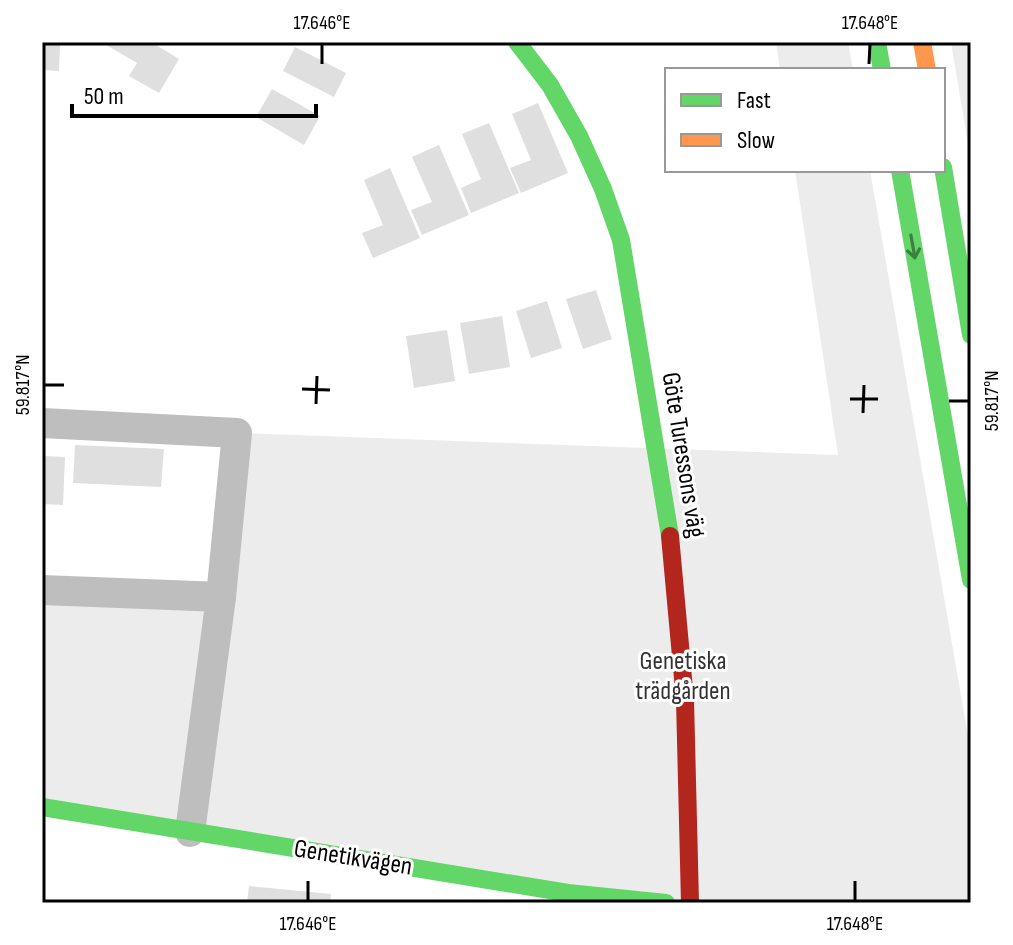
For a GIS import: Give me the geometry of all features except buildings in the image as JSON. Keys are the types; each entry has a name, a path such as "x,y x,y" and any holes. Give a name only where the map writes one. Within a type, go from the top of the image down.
{"street":[{"name":"Göte Turessons väg","path":"517,42 581,139 620,239 659,448 671,536 691,772 690,903"},
{"path":"877,42 882,68"},
{"path":"922,42 927,68"},
{"path":"900,172 971,580"},
{"path":"944,172 971,335"},
{"path":"42,423 237,433 221,597 190,832"},
{"path":"42,590 221,597"},
{"name":"Genetikvägen","path":"42,807 568,893 666,903"}],"green space":[{"path":"776,42 848,42 853,68 780,68"},
{"path":"951,42 971,42 971,162"},
{"name":"Genetiska trädgården","path":"795,172 870,172 971,753 971,903 666,903 42,807 42,590 221,597 237,433 838,455"}],"traffic: fast":[{"path":"517,42 550,85 579,136 603,189 621,240 670,536"},
{"path":"877,42 882,68"},
{"path":"900,172 971,580"},
{"path":"944,172 971,335"},
{"path":"42,807 568,893 666,903"}],"traffic: slow":[{"path":"922,42 927,68"}],"traffic: jam":[{"path":"670,536 685,700 690,903"}]}
